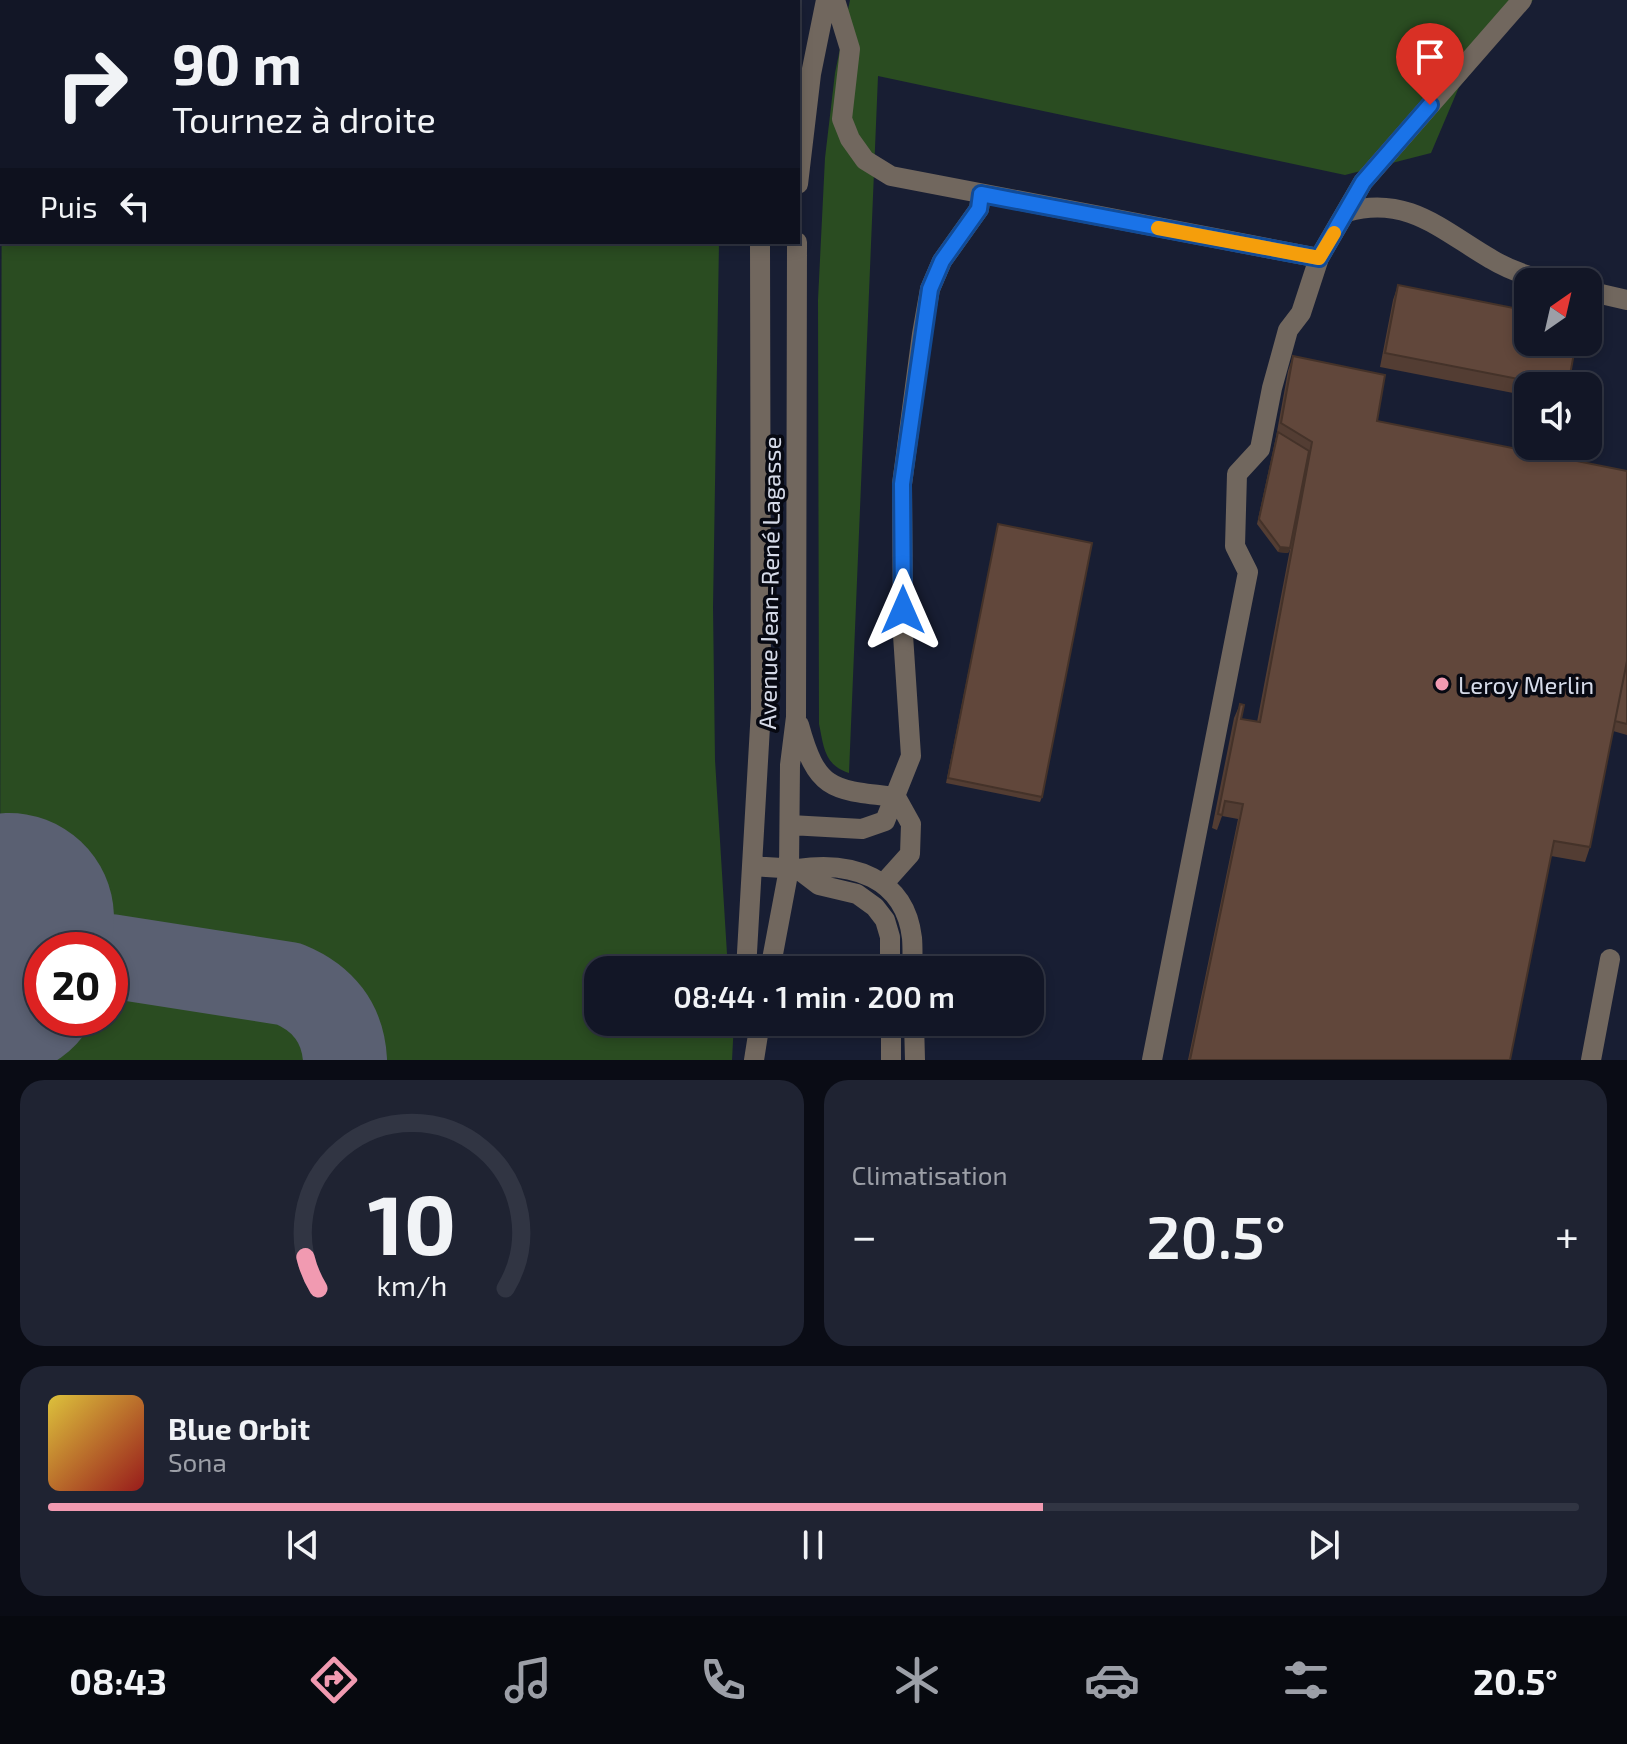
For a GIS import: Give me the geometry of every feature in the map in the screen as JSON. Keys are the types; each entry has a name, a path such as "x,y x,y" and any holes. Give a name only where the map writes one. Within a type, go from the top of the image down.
{"street":[{"path":"800,167 809,88 826,0"},
{"path":"835,0 850,49 842,119 850,139 865,160 891,176 1319,258"},
{"path":"1152,1060 1248,572 1235,546 1237,474 1260,449 1288,330 1301,313 1319,258 1363,182 1522,0"},
{"path":"790,825 862,829 885,821 911,756 903,635 902,484 911,408 930,289 942,261 979,209 981,194"},
{"path":"1347,212 1363,207 1385,206 1411,212 1514,270"},
{"name":"Avenue Jean-René Lagasse","path":"747,956 761,709 760,244"},
{"name":"Avenue Jean-René Lagasse","path":"773,956 794,869 790,765 796,717 797,244"},
{"path":"1602,294 1627,300"},
{"path":"796,717 808,758 830,783 845,791 896,797"},
{"path":"884,883 910,854 911,824 896,797"},
{"path":"752,866 794,869 823,866 858,871 884,883 905,911 912,937 913,956"},
{"path":"794,869 819,885 857,894 875,907 885,920 890,937 890,956"},
{"path":"1591,1060 1610,959"},
{"path":"747,1036 751,1060"},
{"path":"751,1060 757,1036"},
{"path":"891,1036 891,1060"},
{"path":"914,1036 915,1060"}],"green space":[{"path":"850,0 1533,0 1459,87 1431,153 1345,175 878,76 849,773 830,760 819,724 818,300 825,158 835,73"},
{"path":"2,244 719,244 713,607 715,760 727,956 584,956 584,1036 733,1036 732,1060 365,1060 361,1025 348,1000 326,980 296,962 0,912"},
{"path":"128,984 212,993 288,1007 305,1016 313,1027 319,1039 321,1060 55,1060 60,1036 128,1036"}],"building":[{"path":"1398,285 1514,308 1514,356 1573,356 1571,372 1514,372 1514,378 1385,353"},
{"name":"Leroy Merlin","path":"1293,356 1385,375 1377,421 1514,448 1514,460 1572,460 1627,471 1627,661 1590,847 1554,841 1510,1060 1190,1060 1243,804 1225,801 1222,815 1218,814 1240,704 1244,705 1241,719 1260,722 1312,442 1281,423"},
{"path":"1278,432 1309,451 1290,548 1280,547 1259,519"},
{"path":"998,524 1092,543 1042,797 948,778"},
{"path":"1627,661 1627,724 1615,721"}],"taxiway":[{"path":"128,959 289,984 312,997 329,1013 340,1034 345,1060"},
{"path":"0,999 24,966"}],"runway":[{"path":"0,972 9,918"}],"slow traffic":[{"path":"1158,228 1319,258 1334,233"}],"place":[{"name":"Leroy Merlin","path":"1442,684"}],"route":[{"path":"903,610 902,484 930,289 942,261 979,209 981,194 1319,258 1363,182 1430,105"}]}
